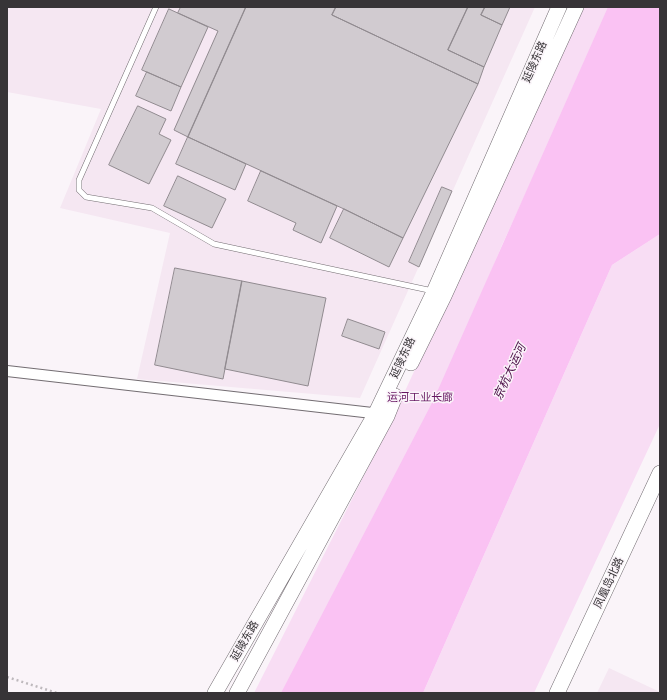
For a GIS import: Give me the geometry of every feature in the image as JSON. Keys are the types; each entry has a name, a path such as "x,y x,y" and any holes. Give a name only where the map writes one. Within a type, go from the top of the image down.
{"main road":[{"name":"延陵东路","path":"439,294 559,7"},
{"name":"延陵东路","path":"237,693 382,414 576,7"},
{"name":"延陵东路","path":"215,693 382,414"},
{"name":"凤凰岛北路","path":"557,693 660,474"}],"street":[{"path":"7,372 382,414"}],"lane":[{"path":"156,7 79,180 79,190 86,196 152,208 214,244 439,294"}],"path":[{"path":"7,677 57,693"}],"shaded area":[{"path":"7,7 535,7 360,398 137,379 170,233 60,208 101,109 7,92"},
{"path":"609,668 660,692 660,693 597,693"}],"green space":[{"name":"运河工业长廊","path":"583,7 612,7 502,245 435,406 282,693 254,693 386,432"},
{"path":"660,234 660,424 534,693 423,693 612,265"}],"water":[{"name":"京杭大运河","path":"608,7 660,7 660,234 612,265 423,693 281,693 433,401"}],"building":[{"path":"181,7 246,7 188,137 174,130 218,31 178,13"},
{"path":"246,7 336,7 332,15 478,84 403,238 188,137"},
{"path":"336,7 468,7 448,50 484,67 478,84 332,15"},
{"path":"468,7 485,7 481,15 502,25 484,67 448,50"},
{"path":"485,7 510,7 502,25 481,15"},
{"path":"169,9 208,27 181,87 142,70"},
{"path":"147,72 181,87 171,111 136,96"},
{"path":"138,106 166,119 159,134 171,140 149,184 109,165"},
{"path":"188,137 246,164 235,190 176,164"},
{"path":"261,171 337,206 321,243 293,230 296,223 248,201"},
{"path":"178,176 226,199 212,228 164,206"},
{"path":"442,187 452,191 419,267 409,262"},
{"path":"344,209 403,238 389,267 330,238"},
{"path":"175,268 242,281 223,379 155,365"},
{"path":"242,281 326,298 308,386 225,369"},
{"path":"348,319 385,332 379,349 342,336"}]}
